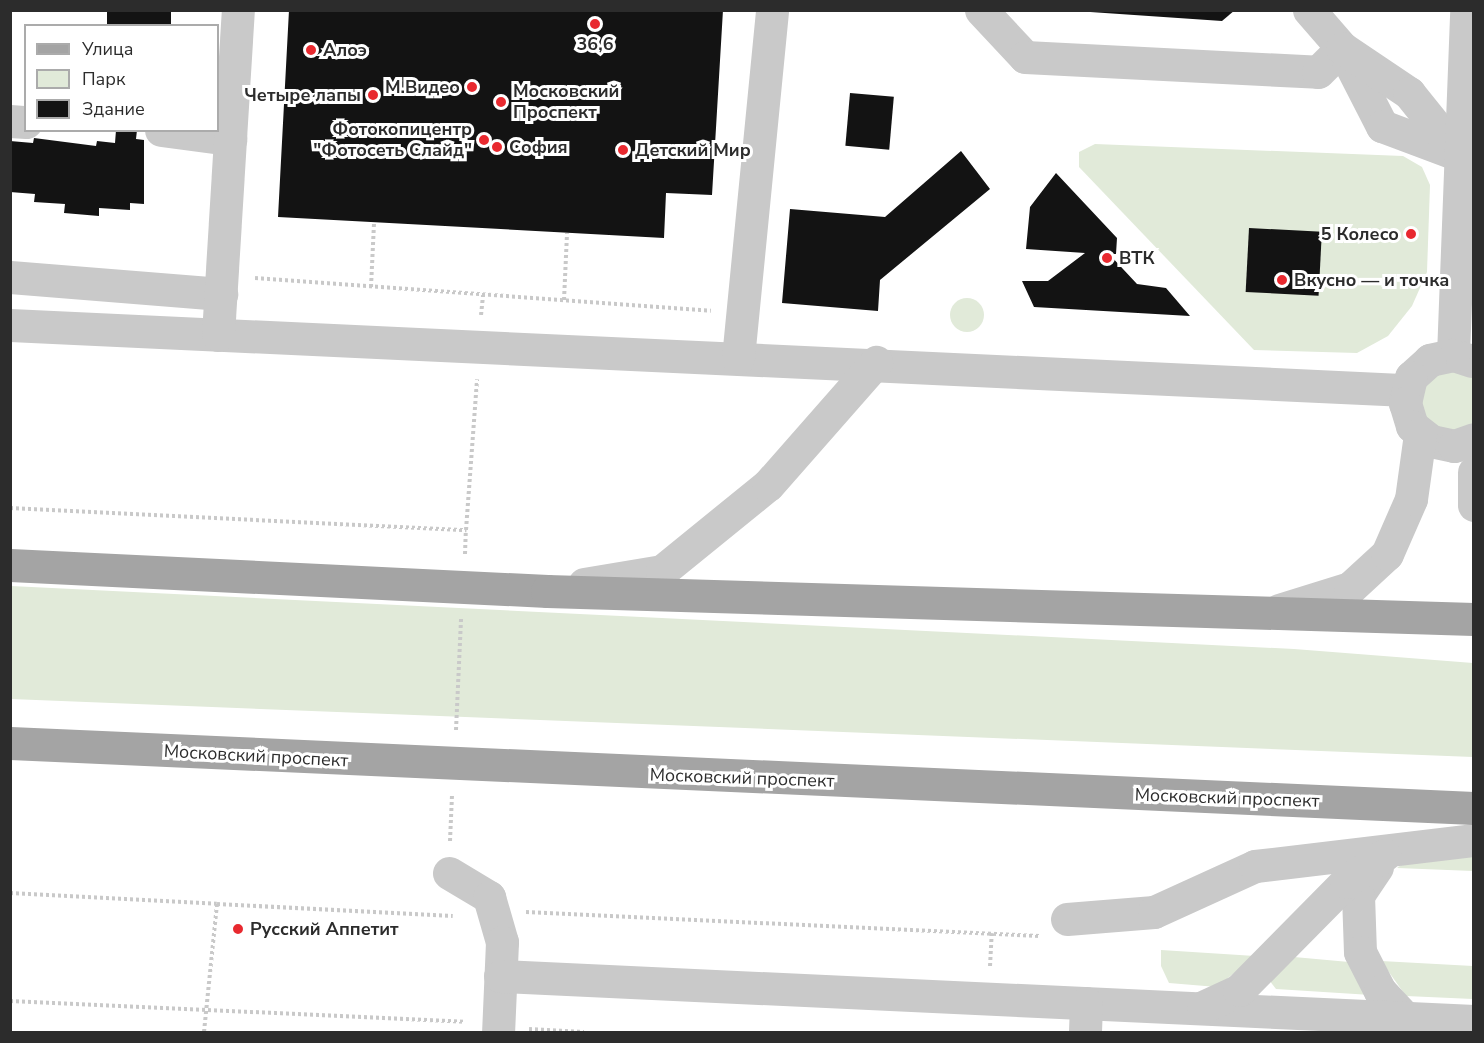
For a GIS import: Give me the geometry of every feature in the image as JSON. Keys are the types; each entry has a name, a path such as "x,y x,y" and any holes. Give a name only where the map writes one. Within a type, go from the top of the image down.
{"main road":[{"path":"10,565 547,591 1277,610 1473,620"},
{"name":"Московский проспект","path":"10,743 1473,808"}],"street":[{"path":"218,335 238,10"},
{"path":"738,358 772,10"},
{"path":"981,10 1025,57 1318,72 1342,48"},
{"path":"1309,10 1342,48 1409,93 1459,155"},
{"path":"1466,10 1459,155 1463,359 1420,367 1406,390 1408,416 1420,434 1441,445 1473,439"},
{"path":"176,132 230,139"},
{"path":"10,277 221,285"},
{"path":"10,325 738,358 876,362 1406,390"},
{"path":"547,591 662,571 768,485 876,362"},
{"path":"1277,610 1350,588 1387,554 1411,499 1420,434"},
{"path":"1473,472 1473,505"},
{"path":"1059,928 1154,912 1255,866 1386,854 1421,842 1473,840"},
{"path":"1199,1009 1239,990 1346,882 1386,854"},
{"path":"1386,854 1358,895 1356,920 1369,973 1405,1018"},
{"path":"449,873 489,897 502,942 500,976 485,1028"},
{"path":"500,976 1086,1018 1199,1009 1473,1021"}],"path":[{"path":"371,287 374,223"},
{"path":"564,300 567,233"},
{"path":"221,285 371,287 742,313"},
{"path":"464,566 483,295"},
{"path":"10,508 466,530"},
{"path":"455,743 462,613"},
{"path":"451,826 453,790"},
{"path":"10,893 465,916"},
{"path":"204,1032 217,904"},
{"path":"502,942 512,944 515,919 529,910 1059,928"},
{"path":"10,1001 206,1010 485,1028"}],"green space":[{"path":"1095,144 1403,156 1422,167 1430,185 1427,272 1412,306 1388,336 1357,353 1254,350 1079,167 1079,152"},
{"path":"967,298 979,303 984,315 979,327 967,332 955,327 950,315 955,303"},
{"path":"1444,367 1473,375 1473,423 1464,430 1435,430 1418,409 1423,380"},
{"path":"11,586 1294,649 1473,663 1473,757 11,699"},
{"path":"1425,848 1473,850 1473,871 1397,868"},
{"path":"1161,950 1255,956 1217,987 1169,983 1161,966"},
{"path":"1294,957 1349,962 1371,995 1276,989 1269,980"},
{"path":"1381,961 1473,966 1473,999 1406,996"}],"building":[{"path":"107,10 171,10 171,24 107,24"},
{"name":"Московский Проспект","path":"289,10 723,10 712,195 666,193 664,238 278,217"},
{"path":"1061,10 1235,10 1222,21"},
{"path":"850,93 894,97 889,150 845,146"},
{"path":"116,132 137,132 136,139 144,140 144,204 130,203 130,210 99,208 99,216 64,213 65,204 34,202 35,194 10,192 10,141 33,143 34,138 96,146 97,141 115,143"},
{"path":"961,151 990,189 880,280 878,311 782,303 790,209 885,217"},
{"path":"1056,173 1117,238 1116,254 1109,254 1137,284 1166,288 1190,316 1034,307 1022,281 1048,281 1085,253 1026,249 1030,207"},
{"path":"1249,228 1322,232 1319,296 1246,292"}],"place":[{"name":"36,6","path":"595,24"},
{"name":"Алоэ","path":"311,50"},
{"name":"М.Видео","path":"472,87"},
{"name":"Четыре лапы","path":"373,95"},
{"name":"Московский Проспект","path":"501,102"},
{"name":"Фотокопицентр \"Фотосеть Слайд\"","path":"484,140"},
{"name":"София","path":"497,147"},
{"name":"Детский Мир","path":"623,150"},
{"name":"5 Колесо","path":"1411,234"},
{"name":"ВТК","path":"1107,258"},
{"name":"Вкусно — и точка","path":"1282,280"},
{"name":"Русский Аппетит","path":"238,929"}]}
